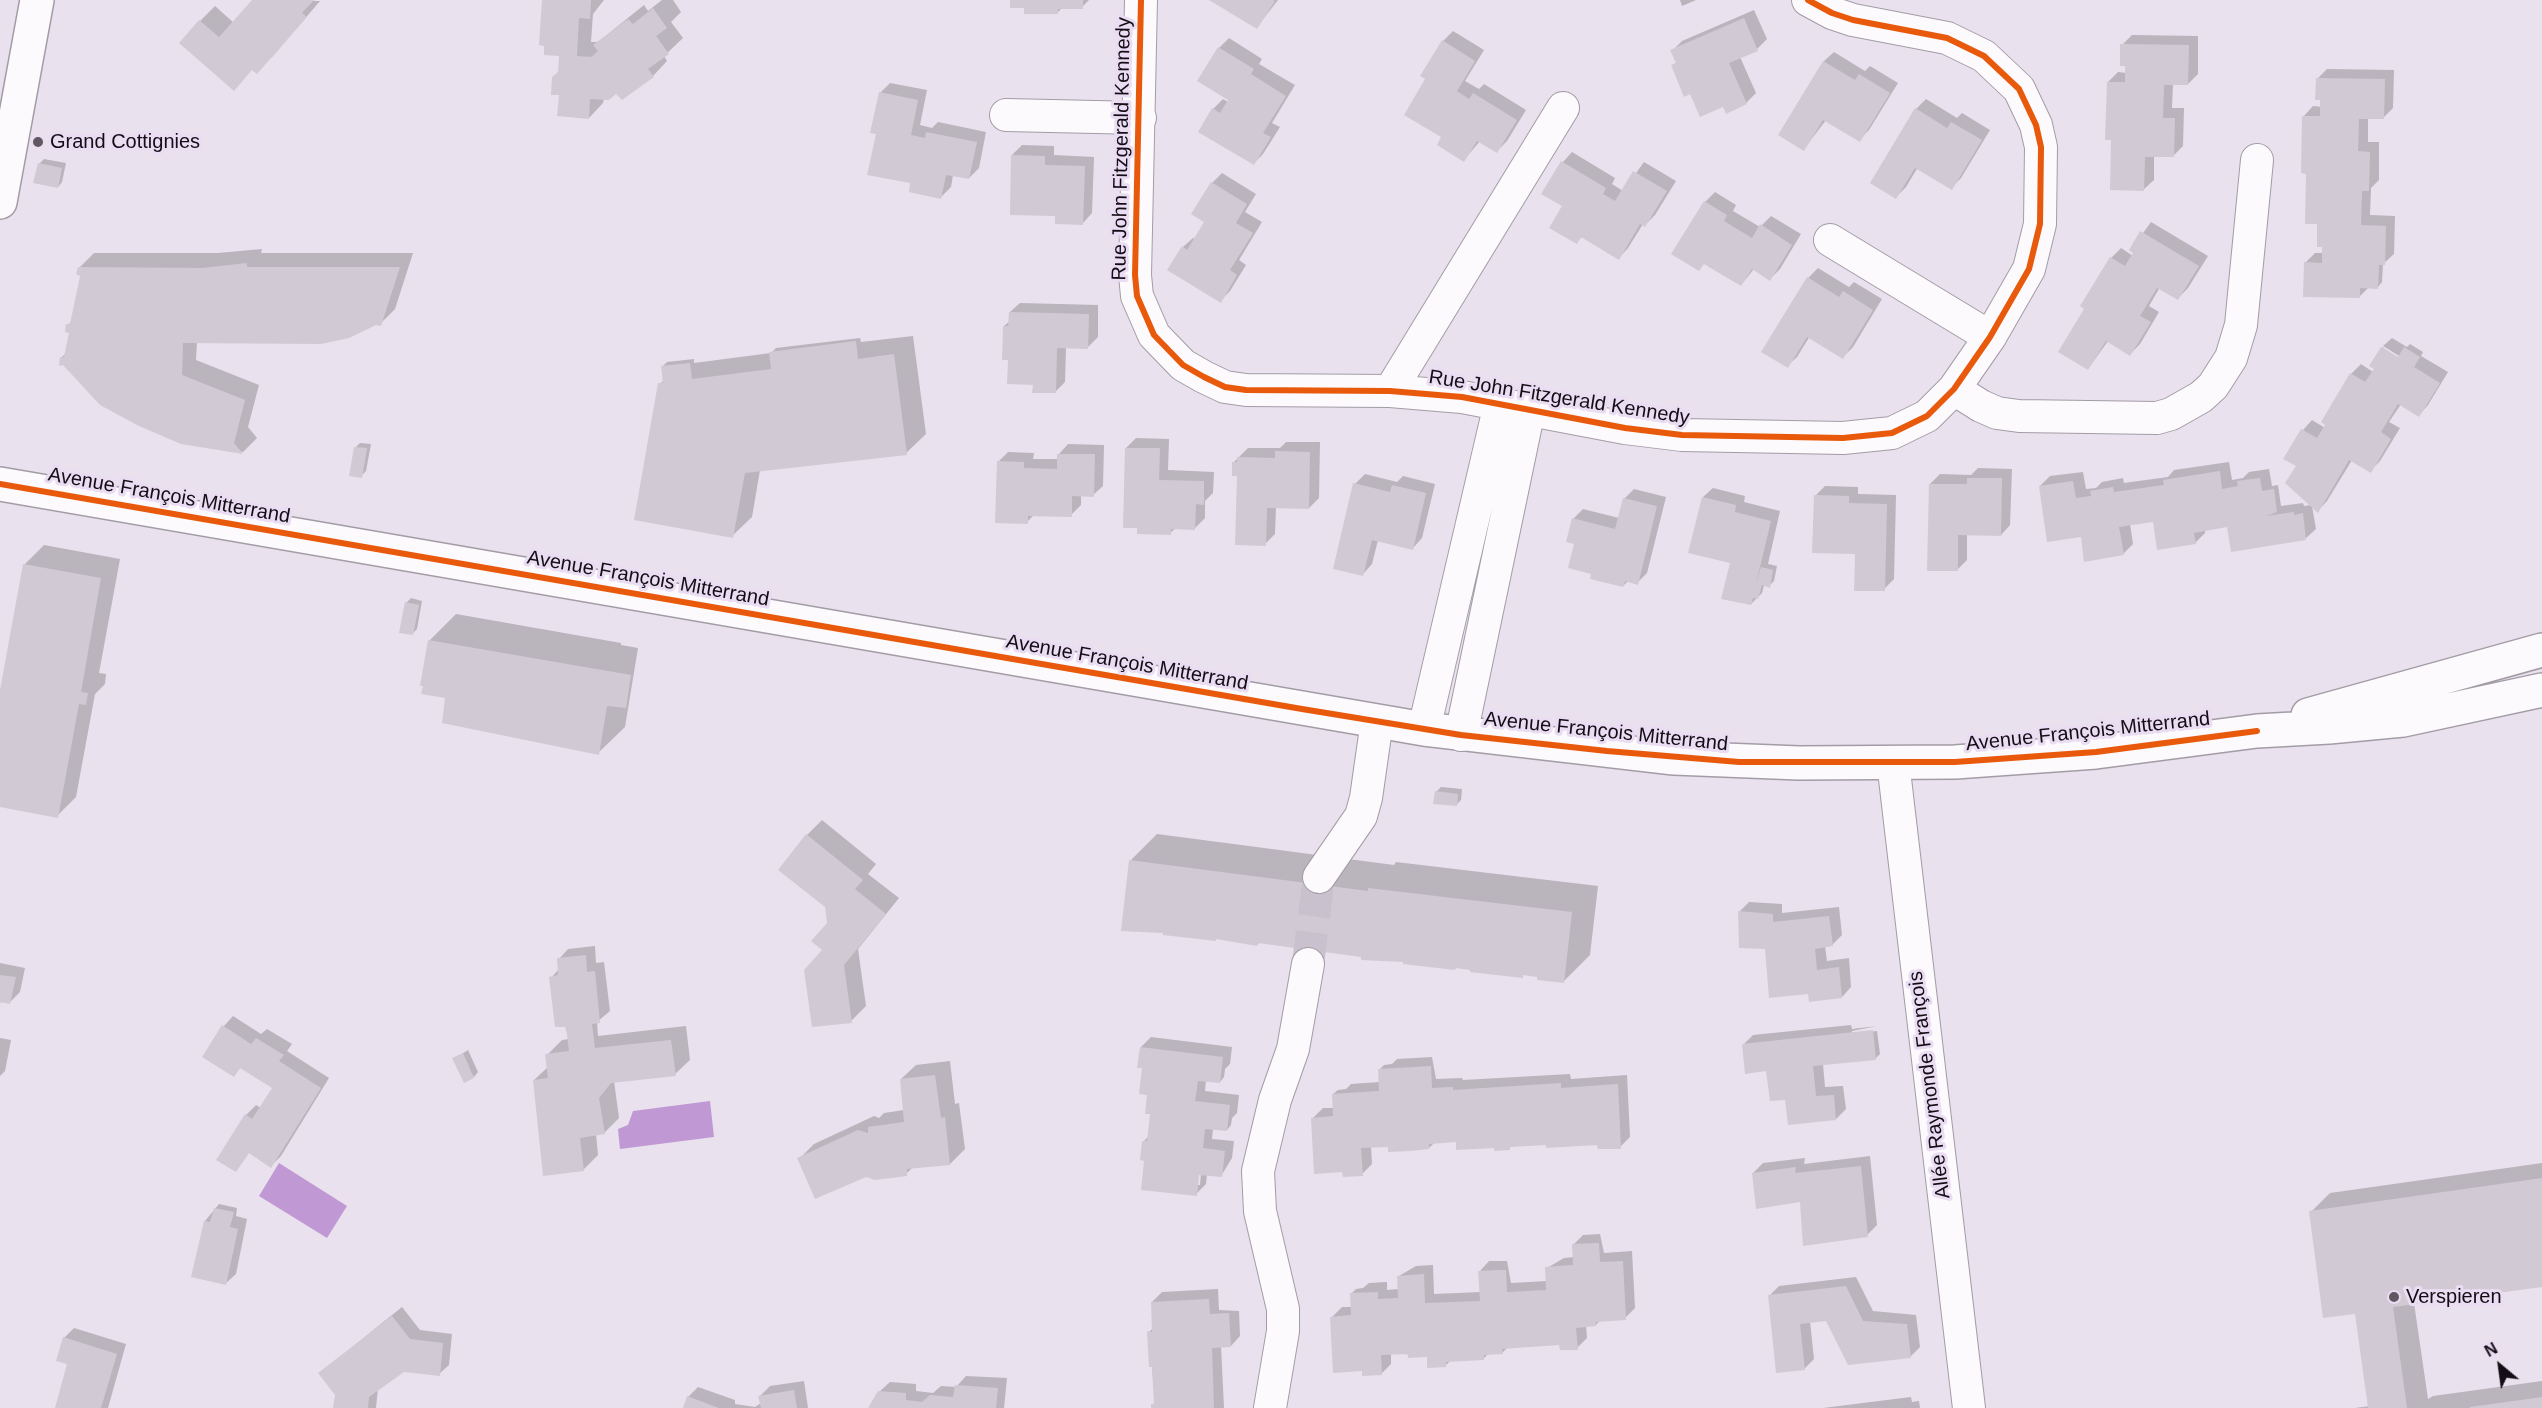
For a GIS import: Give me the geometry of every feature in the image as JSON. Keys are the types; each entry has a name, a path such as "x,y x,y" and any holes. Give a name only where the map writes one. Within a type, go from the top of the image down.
{"street":[{"path":"0,202 36,0"},
{"name":"Rue John Fitzgerald Kennedy","path":"1141,0 1135,275 1137,296 1154,335 1183,365 1226,387 1246,390 1390,391 1462,397 1682,435 1843,438 1892,433 1927,416 1954,389 1990,337 2029,269 2036,247 2042,197 2041,147 2029,107 2019,89 1984,56 1947,38 1853,20 1832,13 1808,0"},
{"name":"Rue John Fitzgerald Kennedy","path":"1390,391 1563,108"},
{"name":"Rue John Fitzgerald Kennedy","path":"1006,115 1140,118"},
{"path":"1954,389 1981,406 2019,416 2157,418 2171,414 2201,397 2223,373 2239,334 2244,309 2257,160"},
{"path":"1830,240 1990,337"},
{"name":"Rue John Fitzgerald Kennedy","path":"1424,729 1515,407"},
{"name":"Rue John Fitzgerald Kennedy","path":"1461,735 1515,407"},
{"name":"Avenue François Mitterrand","path":"0,484 1424,729 1674,758 1739,762 1955,762 2096,752 2257,730 2330,727 2403,720 2542,690"},
{"name":"Avenue François Mitterrand","path":"2257,730 2542,650"},
{"path":"1319,877 1361,816 1366,798 1377,721"},
{"name":"Allée Raymonde François","path":"1893,762 1970,1408"},
{"path":"1270,1408 1283,1331 1283,1309 1260,1211 1258,1171 1275,1100 1293,1049 1308,964"}],"shaded area":[{"path":"710,1101 714,1137 620,1149 618,1129 628,1125 633,1111"},
{"path":"279,1163 347,1206 327,1238 259,1196"}],"building":[{"path":"252,0 314,0 302,13 307,17 257,74 252,70 234,91 179,43 199,20 219,37"},
{"path":"542,0 591,0 590,19 579,18 577,56 591,57 598,51 593,45 628,19 633,24 653,8 667,28 656,36 669,54 648,69 654,77 622,100 616,94 609,100 590,99 589,119 557,116 559,95 551,95 552,77 558,72 559,56 544,55 544,46 539,45"},
{"path":"1010,0 1083,0 1083,9 1058,9 1058,14 1024,14 1024,8 1010,8"},
{"path":"1209,0 1273,0 1275,1 1257,29"},
{"path":"1744,18 1758,51 1729,63 1747,104 1726,114 1723,107 1700,117 1690,94 1684,97 1671,65 1676,63 1670,50"},
{"path":"1442,40 1475,61 1457,91 1469,99 1473,93 1517,120 1497,153 1477,141 1464,162 1437,145 1441,137 1404,115 1425,79 1420,76"},
{"path":"2120,44 2189,45 2188,85 2164,85 2163,118 2175,118 2174,157 2145,157 2144,191 2110,190 2111,140 2105,140 2107,82 2125,82 2125,66 2120,66"},
{"path":"1218,47 1254,69 1251,74 1286,96 1263,133 1271,137 1254,165 1198,132 1212,108 1220,113 1228,100 1197,81"},
{"path":"1823,61 1855,80 1859,74 1890,93 1860,142 1823,120 1804,151 1778,135"},
{"path":"2316,78 2385,79 2384,119 2359,119 2358,151 2370,152 2369,191 2362,191 2361,225 2386,226 2385,265 2379,265 2378,289 2360,288 2360,298 2303,297 2304,262 2322,263 2322,247 2317,247 2317,224 2305,224 2306,174 2301,173 2302,116 2320,116 2320,100 2315,100"},
{"path":"879,92 918,100 911,135 925,138 926,132 977,142 969,179 946,175 941,199 909,192 910,183 867,175 876,134 870,133"},
{"path":"1915,108 1947,128 1951,122 1982,140 1952,190 1915,168 1896,199 1870,183"},
{"path":"1011,155 1045,156 1045,165 1085,166 1083,225 1055,224 1055,216 1010,215"},
{"path":"1561,161 1606,188 1603,194 1615,201 1633,171 1667,191 1645,227 1640,224 1619,260 1581,237 1577,244 1549,228 1562,206 1541,194"},
{"path":"38,163 62,168 58,188 33,183"},
{"path":"1211,182 1247,204 1236,223 1253,233 1230,270 1237,275 1221,303 1167,270 1182,246 1187,250 1204,222 1191,214"},
{"path":"1704,201 1727,215 1724,221 1752,238 1760,224 1792,245 1770,281 1752,269 1741,286 1704,264 1699,271 1671,254"},
{"path":"2140,231 2199,266 2178,300 2157,288 2140,316 2151,322 2130,356 2106,341 2088,370 2058,352 2084,309 2080,306 2110,257 2125,266 2133,253 2129,250"},
{"path":"247,263 247,267 400,267 381,326 376,325 349,338 321,344 183,343 182,375 245,400 234,443 243,454 181,444 139,426 100,405 63,365 59,366 60,357 64,357 69,333 65,332 66,324 70,324 80,276 76,274 78,267 202,268"},
{"path":"1807,277 1839,297 1843,291 1873,310 1843,359 1807,337 1788,368 1761,352"},
{"path":"1009,312 1089,314 1088,349 1057,348 1056,393 1032,393 1033,385 1007,384 1008,360 1002,360 1003,326 1008,326"},
{"path":"856,341 858,359 894,354 907,455 745,473 733,538 634,520 658,383 663,383 661,366 690,363 692,379 771,369 769,352"},
{"path":"2381,347 2398,357 2404,347 2420,357 2414,367 2440,383 2419,417 2398,404 2381,432 2391,439 2371,473 2349,460 2318,513 2285,483 2296,466 2283,459 2301,429 2317,438 2325,425 2321,422 2350,373 2365,382 2374,369 2369,366"},
{"path":"354,447 367,448 362,478 349,476"},
{"path":"1125,448 1160,448 1159,480 1204,481 1204,505 1196,504 1195,530 1171,529 1171,535 1137,534 1137,528 1123,528"},
{"path":"1275,451 1310,452 1309,509 1267,508 1266,546 1235,545 1237,476 1232,476 1232,462 1237,462 1237,457 1275,458"},
{"path":"1057,454 1095,454 1094,497 1072,496 1072,517 1028,516 1028,524 995,523 997,461 1024,462 1024,468 1057,469"},
{"path":"2220,471 2222,489 2238,486 2237,481 2260,478 2262,491 2274,489 2277,512 2266,516 2303,513 2306,540 2231,552 2227,527 2194,533 2196,544 2157,550 2153,522 2119,527 2124,555 2084,562 2081,537 2047,542 2039,486 2073,481 2076,498 2091,496 2090,491 2113,487 2114,492 2164,485 2163,480"},
{"path":"1967,478 2002,478 2001,536 1958,535 1958,571 1927,571 1929,484 1967,484"},
{"path":"1353,483 1390,492 1392,485 1426,493 1413,550 1372,540 1363,576 1333,569"},
{"path":"1814,495 1849,496 1849,503 1887,504 1885,591 1854,591 1855,554 1812,553"},
{"path":"1702,497 1736,505 1735,512 1771,521 1756,584 1761,567 1773,570 1770,588 1762,585 1758,599 1753,598 1751,605 1721,599 1730,563 1688,553"},
{"path":"1623,498 1657,506 1638,585 1625,581 1623,587 1590,579 1591,574 1568,568 1574,544 1566,542 1572,518 1615,529"},
{"path":"23,564 101,578 81,692 88,693 86,705 79,704 58,818 0,807 0,690"},
{"path":"405,602 419,605 413,635 399,633"},
{"path":"428,640 631,675 626,708 607,706 599,755 442,723 445,698 421,694 423,686 420,686"},
{"path":"1435,791 1458,794 1457,806 1433,804"},
{"path":"806,834 863,880 855,889 886,914 844,965 852,1023 812,1027 804,970 822,950 811,941 827,923 825,907 778,870"},
{"path":"1129,860 1368,891 1368,888 1572,912 1564,983 1537,980 1537,977 1523,975 1523,978 1470,972 1470,970 1456,968 1455,970 1403,964 1403,962 1361,960 1361,957 1258,943 1257,946 1216,939 1216,941 1163,935 1163,933 1121,931"},
{"path":"1738,911 1773,914 1773,922 1829,916 1833,946 1815,949 1817,970 1839,967 1842,998 1809,1002 1808,994 1769,998 1765,949 1739,948"},
{"path":"586,955 587,972 595,971 600,1023 592,1024 595,1048 671,1040 676,1076 611,1083 599,1098 605,1134 580,1138 584,1171 543,1176 533,1080 548,1078 545,1054 569,1051 566,1027 555,1027 549,977 558,975 557,958"},
{"path":"0,975 16,977 10,1004 0,1002"},
{"path":"222,1025 251,1044 256,1038 284,1055 279,1061 321,1088 271,1168 249,1153 236,1172 216,1160 245,1114 252,1119 272,1088 240,1068 234,1077 202,1057"},
{"path":"1873,1030 1876,1060 1813,1066 1816,1096 1834,1095 1836,1120 1788,1125 1785,1100 1770,1101 1766,1071 1745,1074 1742,1044"},
{"path":"1140,1047 1223,1057 1220,1083 1198,1081 1195,1101 1230,1105 1227,1131 1205,1129 1203,1148 1225,1151 1222,1177 1199,1175 1197,1196 1141,1190 1144,1161 1140,1160 1142,1141 1147,1141 1150,1114 1145,1114 1147,1095 1139,1094 1142,1068 1137,1068"},
{"path":"463,1053 474,1078 464,1083 452,1058"},
{"path":"1431,1066 1432,1088 1453,1087 1453,1090 1561,1083 1561,1088 1618,1084 1621,1149 1598,1149 1597,1145 1546,1148 1546,1145 1510,1147 1510,1150 1494,1151 1494,1148 1456,1150 1456,1142 1429,1144 1429,1149 1410,1151 1388,1152 1388,1147 1361,1148 1363,1176 1343,1177 1342,1172 1314,1174 1311,1118 1333,1116 1332,1094 1379,1091 1378,1069"},
{"path":"935,1075 941,1118 945,1117 950,1165 907,1169 907,1176 875,1180 866,1177 815,1199 797,1158 858,1130 868,1133 868,1127 904,1122 900,1079"},
{"path":"1861,1166 1868,1237 1803,1246 1800,1202 1756,1209 1752,1173 1796,1167 1795,1173"},
{"name":"Verspieren","path":"2542,1178 2542,1287 2393,1307 2407,1408 2368,1408 2355,1314 2323,1318 2309,1211"},
{"path":"214,1208 234,1212 230,1227 238,1229 226,1285 191,1277 204,1221 210,1222"},
{"path":"1599,1243 1600,1262 1623,1261 1626,1320 1596,1322 1596,1326 1576,1328 1578,1350 1560,1350 1559,1345 1502,1349 1503,1354 1484,1355 1484,1360 1446,1362 1446,1367 1427,1368 1427,1357 1408,1358 1408,1354 1381,1355 1382,1375 1362,1376 1362,1371 1333,1373 1330,1317 1351,1315 1350,1293 1378,1292 1378,1299 1398,1298 1397,1276 1424,1274 1425,1303 1480,1301 1478,1271 1498,1270 1506,1270 1507,1292 1546,1290 1545,1267 1573,1265 1572,1244"},
{"path":"1846,1286 1863,1321 1907,1324 1911,1358 1848,1365 1826,1321 1800,1324 1805,1370 1776,1373 1768,1295"},
{"path":"1209,1299 1210,1314 1229,1313 1231,1347 1212,1348 1214,1408 1151,1408 1151,1404 1154,1404 1147,1331 1152,1332 1151,1302"},
{"path":"392,1316 410,1339 443,1343 440,1376 404,1372 369,1397 368,1408 333,1408 335,1395 318,1373"},
{"path":"63,1337 117,1354 101,1408 55,1408 67,1364 56,1361"},
{"path":"955,1385 998,1388 996,1408 868,1408 878,1391 906,1393 906,1400 922,1402 930,1395 953,1397"},
{"path":"794,1390 797,1408 761,1408 758,1396"},
{"path":"687,1396 719,1408 683,1408"},
{"path":"2542,1397 2542,1408 2470,1408 2470,1407"}],"tunnel":[{"path":"1308,964 1319,877"}],"cycle path":[{"path":"1141,0 1135,275 1137,296 1154,335 1183,365 1225,387 1246,390 1390,391 1462,397 1625,428 1682,435 1843,438 1892,433 1927,416 1954,389 1990,337 2029,269 2040,224 2041,147 2036,125 2019,89 1984,56 1947,38 1853,20 1832,13 1808,0"},
{"path":"0,484 1302,709 1461,735 1607,751 1739,762 1955,762 2096,752 2257,731"}],"place":[{"name":"Grand Cottignies","path":"38,142"},
{"name":"Verspieren","path":"2394,1297"}]}
